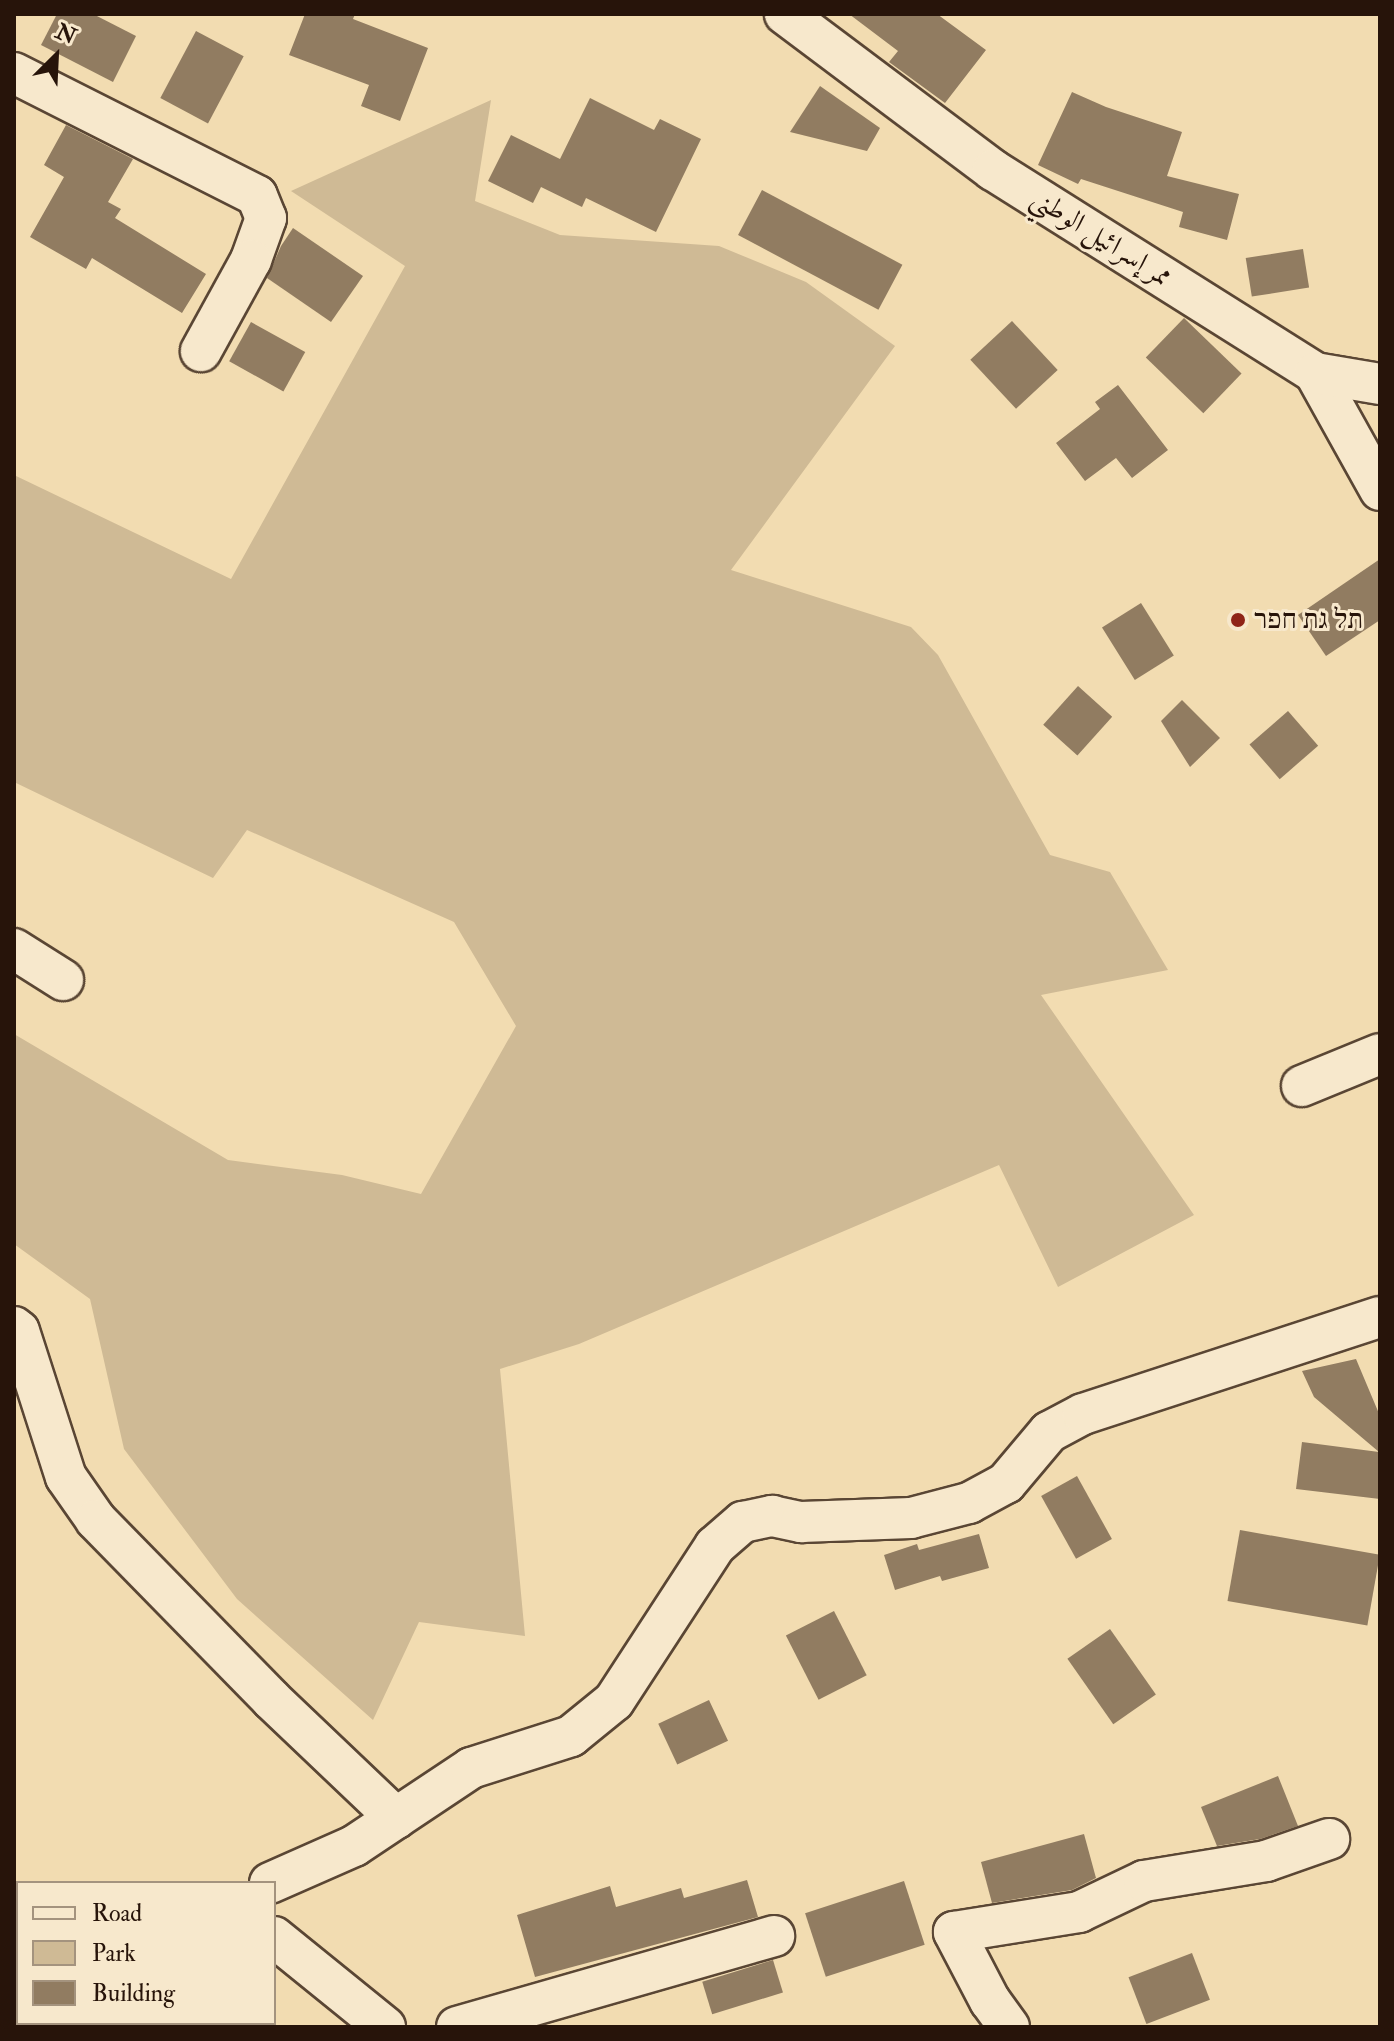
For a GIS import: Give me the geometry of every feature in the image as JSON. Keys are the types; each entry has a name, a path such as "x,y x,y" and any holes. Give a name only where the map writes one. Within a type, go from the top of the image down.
{"street":[{"name":"ممر إسرائيل الوطني","path":"785,14 993,170 1315,373 1380,490"},
{"path":"14,73 257,196 266,218 251,260 201,351"},
{"path":"1315,373 1380,384"},
{"path":"14,949 63,980"},
{"path":"1302,1086 1380,1054"},
{"path":"275,1881 354,1846 471,1768 571,1736 614,1701 715,1546 743,1522 772,1516 801,1522 911,1518 969,1503 1006,1483 1049,1432 1083,1414 1380,1317"},
{"path":"14,1327 19,1331 66,1477 96,1520 271,1699 396,1818"},
{"path":"1009,2027 990,2001 954,1932 1079,1912 1144,1881 1266,1861 1329,1839"},
{"path":"457,2027 774,1936"},
{"path":"276,1939 385,2027"}],"green space":[{"path":"491,100 475,201 560,235 719,246 806,282 895,346 731,570 911,627 938,655 1050,855 1110,872 1168,970 1041,995 1194,1215 1058,1287 999,1165 579,1344 500,1369 525,1636 419,1622 373,1720 237,1599 124,1449 90,1299 14,1244 14,1034 228,1160 342,1175 421,1194 516,1026 454,922 247,830 213,878 14,782 14,475 231,579 405,266 291,191"}],"building":[{"path":"57,14 93,14 136,36 113,82 41,45"},
{"path":"305,14 355,14 353,19 428,48 400,121 361,106 369,85 289,55"},
{"path":"849,14 937,14 986,50 945,103 889,62 898,51"},
{"path":"196,31 244,56 208,123 160,98"},
{"path":"820,86 880,128 867,151 790,132"},
{"path":"1072,92 1106,107 1182,132 1167,176 1239,194 1227,240 1179,227 1183,212 1081,179 1078,184 1038,165"},
{"path":"590,98 654,130 660,119 701,139 656,232 586,198 582,207 541,187 533,203 488,181 511,135 560,159"},
{"path":"66,125 133,159 108,202 121,209 115,218 206,274 182,313 92,258 86,269 30,237 64,177 44,165"},
{"path":"762,190 902,265 878,310 738,235"},
{"path":"293,228 363,276 331,322 267,278"},
{"path":"1303,249 1309,288 1252,297 1246,258"},
{"path":"1184,318 1242,374 1203,413 1146,358"},
{"path":"1012,321 1058,370 1016,409 970,360"},
{"path":"251,322 305,352 283,391 229,361"},
{"path":"1118,385 1168,450 1132,478 1116,458 1085,481 1056,443 1100,409 1095,402"},
{"path":"1380,559 1380,620 1326,656 1298,615"},
{"path":"1141,603 1174,656 1135,680 1102,627"},
{"path":"1078,686 1112,717 1077,755 1043,725"},
{"path":"1182,700 1220,738 1190,767 1161,721"},
{"path":"1288,711 1318,746 1280,779 1250,744"},
{"path":"1356,1359 1380,1416 1380,1499 1296,1489 1302,1442 1379,1452 1314,1397 1302,1371"},
{"path":"1077,1476 1112,1539 1076,1559 1041,1496"},
{"path":"1240,1530 1380,1555 1367,1626 1227,1601"},
{"path":"979,1534 989,1568 942,1581 940,1576 895,1590 884,1555 917,1544 919,1550"},
{"path":"834,1611 867,1675 819,1700 786,1636"},
{"path":"1110,1629 1156,1695 1113,1724 1067,1659"},
{"path":"709,1700 728,1741 677,1764 658,1724"},
{"path":"1278,1776 1298,1826 1260,1839 1217,1846 1201,1807"},
{"path":"1084,1834 1096,1878 1072,1890 992,1903 981,1862"},
{"path":"747,1880 758,1917 535,1977 517,1915 610,1886 616,1907 681,1888 684,1898"},
{"path":"904,1881 925,1945 826,1977 805,1913"},
{"path":"1192,1953 1210,2000 1146,2024 1129,1977"},
{"path":"773,1960 783,1993 712,2014 702,1982"}],"place":[{"name":"תל גת חפר","path":"1238,620"}]}
